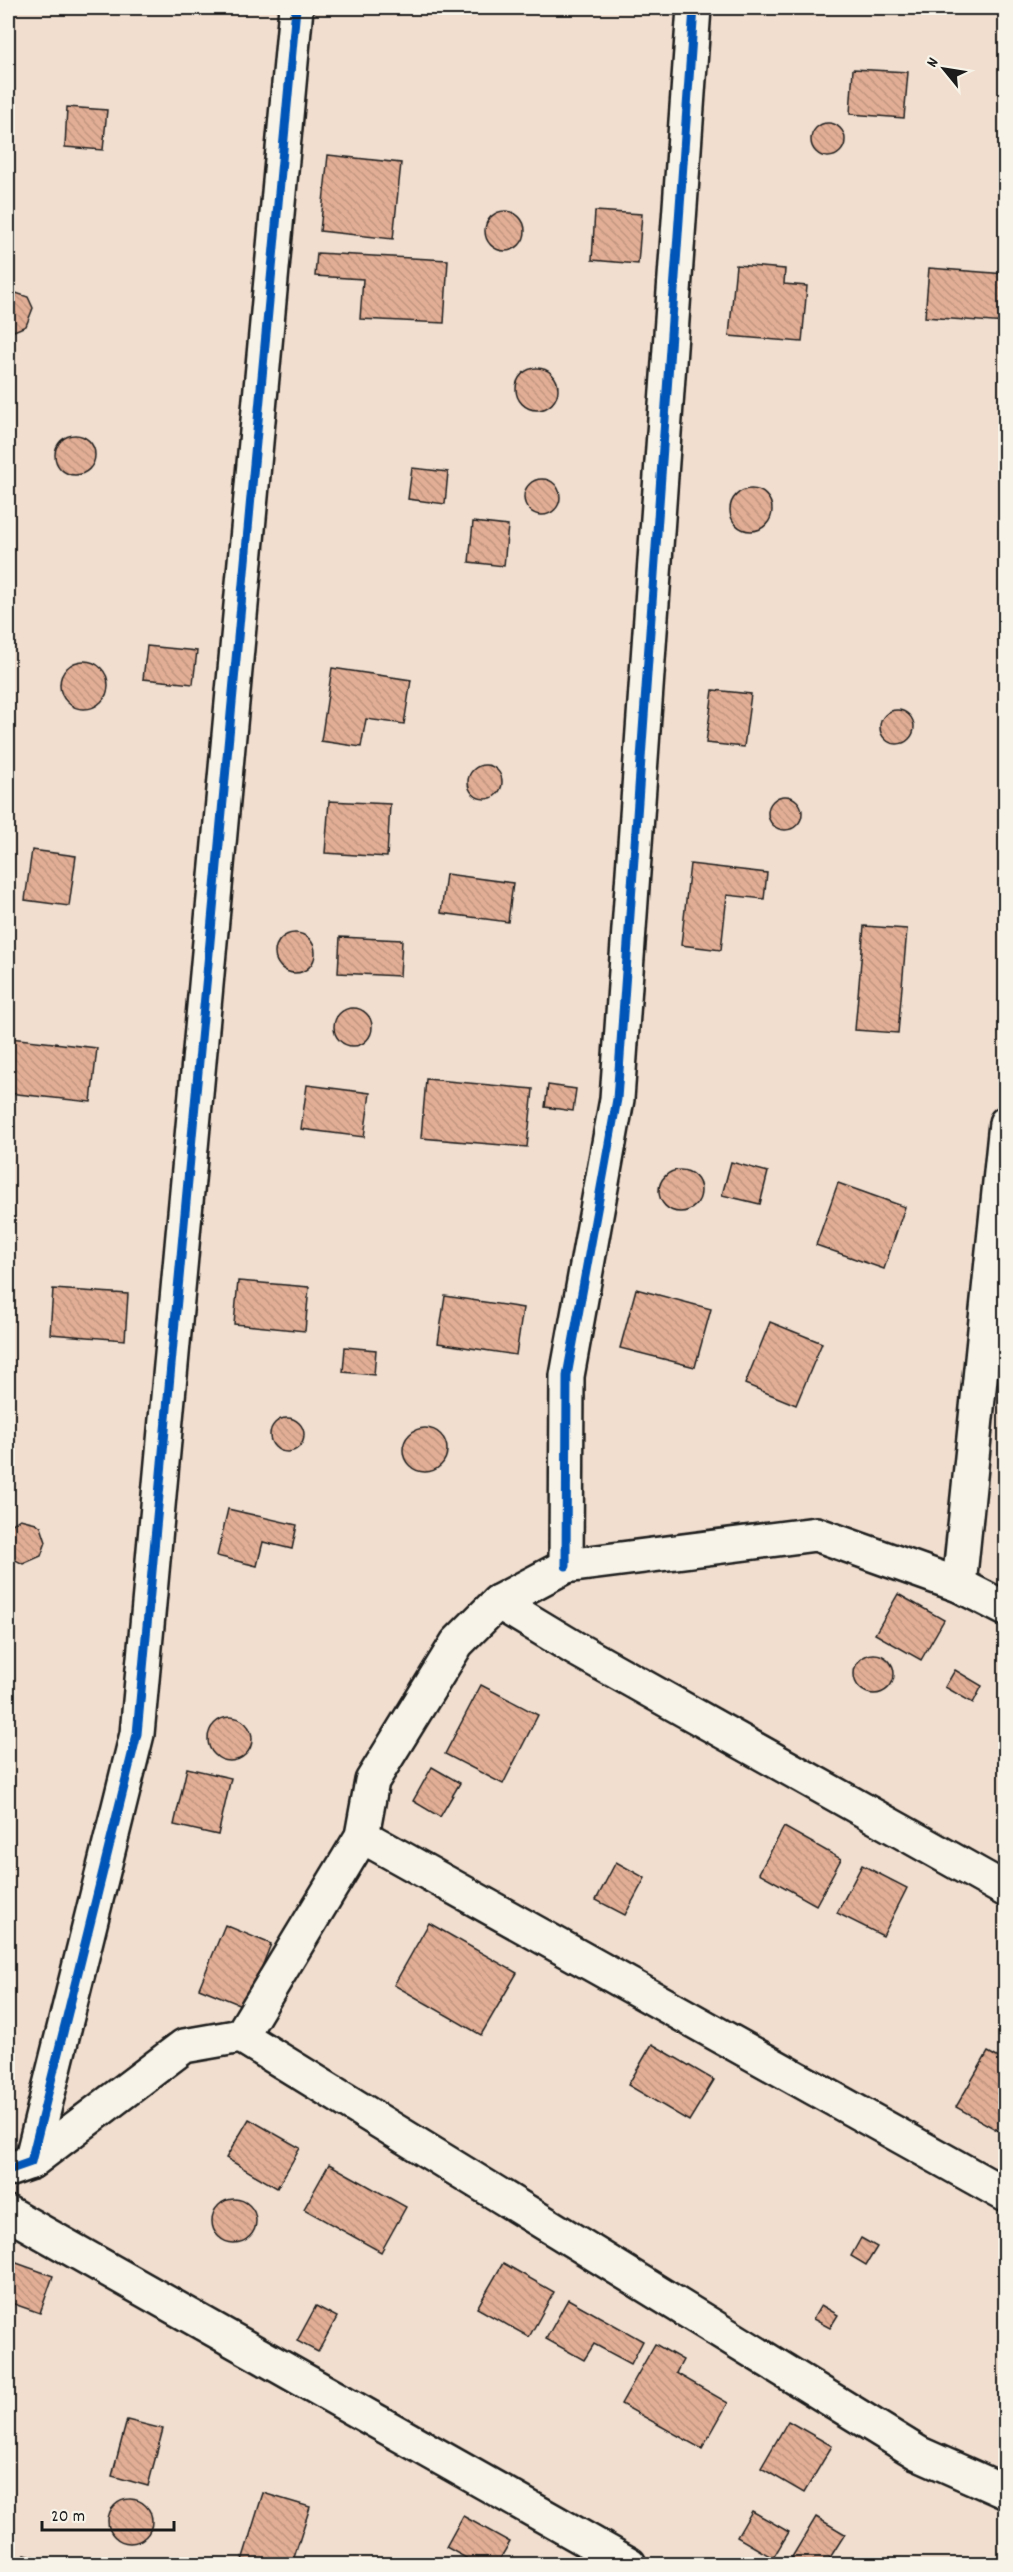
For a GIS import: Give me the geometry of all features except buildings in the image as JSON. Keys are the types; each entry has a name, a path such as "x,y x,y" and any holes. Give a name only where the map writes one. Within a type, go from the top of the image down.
{"street":[{"path":"19,2166 137,1734 296,8"},
{"path":"566,1566 567,1376 617,1099 694,8"},
{"path":"959,1585 996,1308 1005,1124"},
{"path":"241,2036 362,1836 372,1781 457,1643 498,1602 566,1566 816,1534 959,1585 1005,1609"},
{"path":"498,1602 576,1649 1005,1890"},
{"path":"362,1836 1005,2195"},
{"path":"19,2166 184,2046 241,2036 918,2453 1005,2492"},
{"path":"8,2213 624,2563"}],"cycle path":[{"path":"8,2170 31,2162 137,1734 296,8"},
{"path":"566,1566 567,1376 617,1099 694,8"}]}
